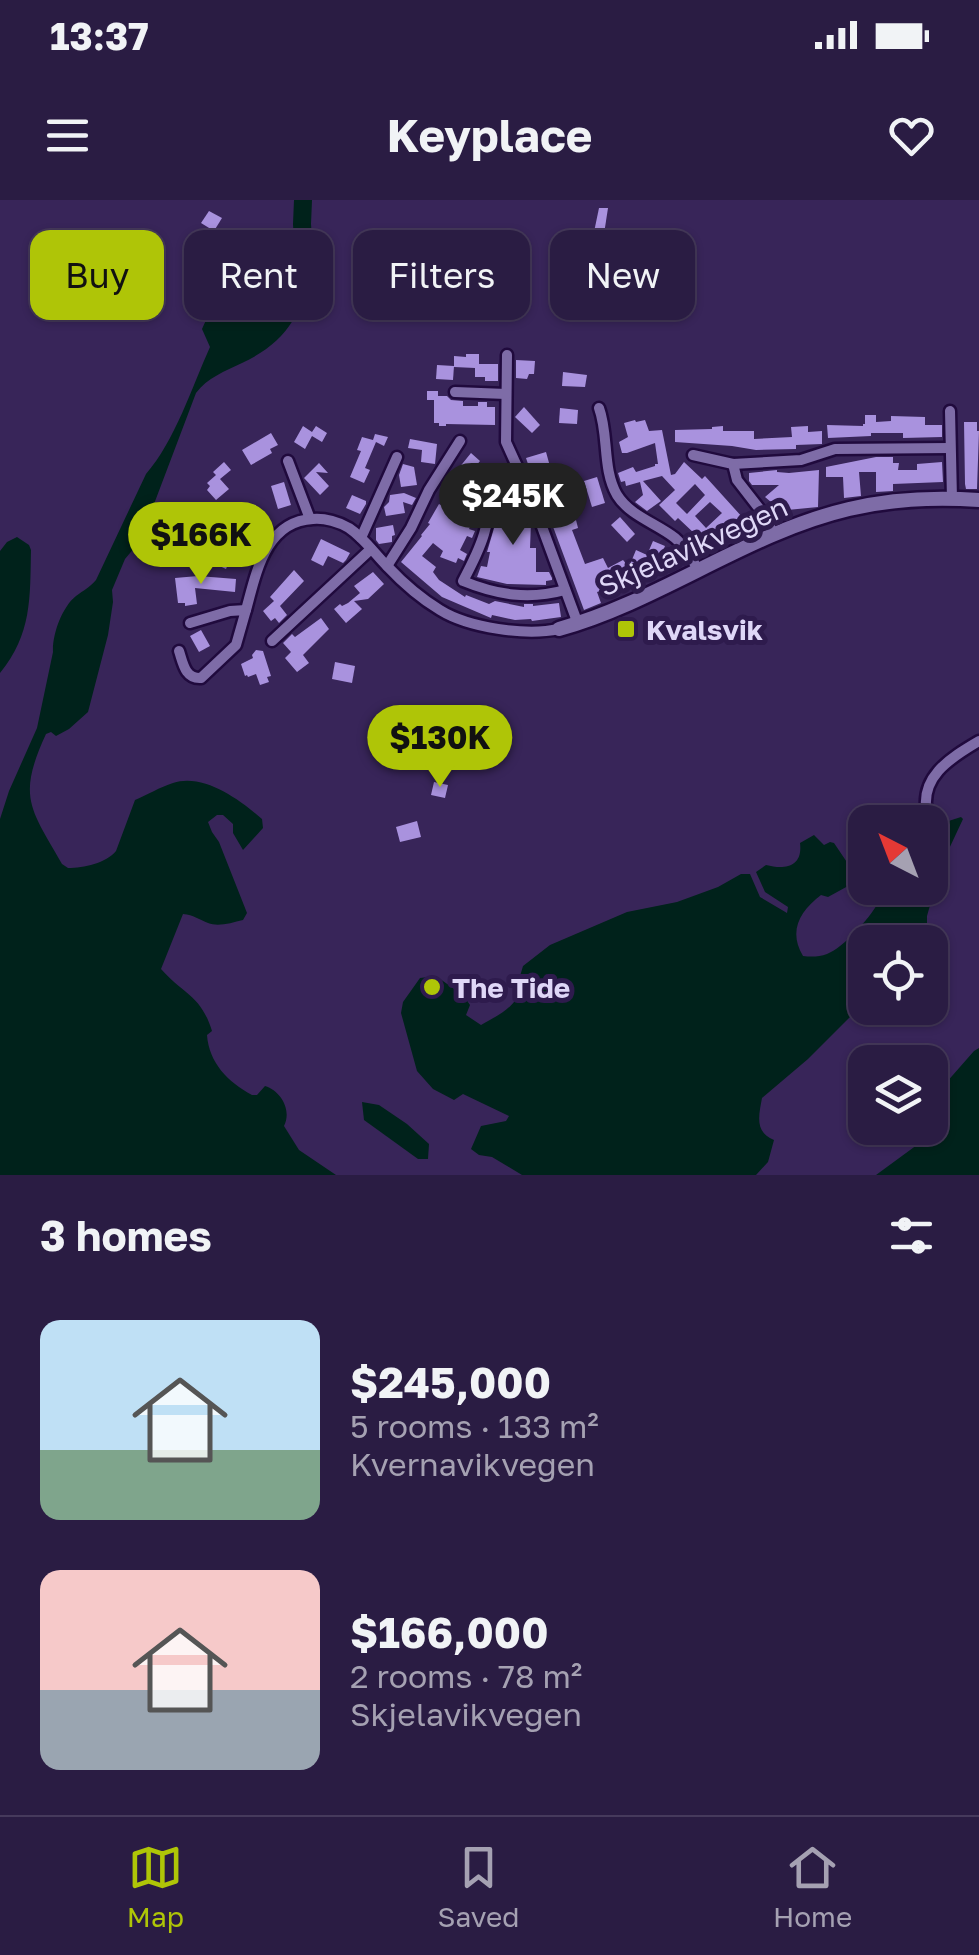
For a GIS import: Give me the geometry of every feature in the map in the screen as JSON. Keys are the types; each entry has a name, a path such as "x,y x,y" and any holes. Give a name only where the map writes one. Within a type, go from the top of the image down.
{"main road":[{"name":"Skjelavikvegen","path":"559,629 611,612 822,516 859,507 979,500"}],"street":[{"path":"507,355 506,442 578,624"},
{"path":"455,392 506,394"},
{"path":"600,408 618,496 630,509 676,539 698,570"},
{"path":"950,411 952,499"},
{"path":"387,566 460,441"},
{"path":"692,455 733,464 800,460 835,449 950,448"},
{"path":"361,538 397,457"},
{"path":"178,651 188,674 200,678 238,642 271,540 290,525 310,519 288,461"},
{"path":"733,464 737,480 766,516 774,535"},
{"path":"521,474 493,496 483,538 463,580 511,595 565,590"},
{"name":"Skjelavikvegen","path":"310,519 337,522 349,528 409,588 444,612 470,622 540,633 559,629"},
{"path":"219,528 265,551"},
{"path":"272,641 371,549"},
{"path":"190,623 246,610"},
{"path":"924,805 930,783 949,758 979,741"}],"shaded area":[{"path":"206,320 293,320 272,344 217,375 196,393 140,541 125,559 112,590 108,635 88,712 56,736 46,734 32,773 31,802 42,829 68,868 94,864 112,855 135,800 173,783 209,785 262,819 263,828 243,850 233,833 233,824 223,815 208,822 247,913 243,920 220,925 183,914 161,969 191,996 208,1019 212,1031 207,1035 209,1045 221,1071 252,1095 265,1086 276,1092 286,1108 284,1126 299,1150 336,1175 0,1175 0,819 37,728 62,614 96,580 146,474 174,430 210,347 202,329"},
{"path":"17,537 31,550 29,600 24,630 0,673 0,551"},
{"path":"963,819 948,851 948,821"},
{"path":"814,835 824,845 834,843 848,864 848,886 828,897 821,895 807,908 798,922 799,947 803,956 815,956 848,938 848,1019 762,1098 761,1128 774,1140 768,1162 756,1175 522,1175 471,1149 481,1126 506,1121 509,1116 463,1094 454,1100 433,1089 417,1071 401,1013 403,1002 420,978 436,976 464,996 470,1005 466,1015 481,1025 514,1002 522,989 518,983 523,966 550,945 627,912 677,902 718,887 741,874 750,874 760,897 787,913 788,907 765,892 756,872 766,865 780,867 796,862 800,843"},
{"path":"877,905 930,905 927,925 862,925"},
{"path":"979,1048 979,1175 876,1175 917,1145 948,1145 948,1081"},
{"path":"362,1102 379,1105 407,1124 429,1144 428,1159 418,1159 364,1120"}],"building":[{"path":"599,208 608,208 605,230 594,230"},
{"path":"209,211 222,218 215,230 201,223"},
{"path":"479,354 479,364 498,364 498,381 475,377 475,368 454,367 454,356"},
{"path":"516,360 535,361 534,374 527,379 516,378"},
{"path":"437,365 454,366 453,380 436,379"},
{"path":"563,372 587,375 585,387 562,386"},
{"path":"427,391 463,401 463,406 487,402 487,407 495,407 495,425 439,426 434,423 434,400 427,400"},
{"path":"524,407 540,425 532,433 515,417"},
{"path":"560,408 578,410 577,424 559,423"},
{"path":"865,415 876,415 876,422 891,421 891,416 925,417 925,425 942,425 942,437 903,438 903,433 871,433 828,438 827,425 863,426"},
{"path":"645,420 649,431 662,430 671,475 684,462 702,479 705,476 743,518 748,514 760,528 740,538 734,532 713,551 659,505 675,490 662,476 643,481 661,501 647,511 635,502 643,495 640,482 626,486 618,473 658,464 655,443 622,453 619,442 628,437 624,423","holes":["695,484 705,495 687,514 676,503","710,502 722,513 706,528 695,516"]},
{"path":"964,422 977,422 979,431 977,489 966,489 965,484"},
{"path":"303,426 312,432 316,426 327,433 322,442 312,436 305,449 294,442"},
{"path":"723,426 723,431 754,431 754,439 792,437 791,427 808,426 808,432 822,431 822,444 756,450 675,442 675,430"},
{"path":"271,433 278,445 251,465 242,450"},
{"path":"375,434 388,437 384,446 376,442 365,468 370,470 364,483 350,477 361,451 357,450 362,437 373,440"},
{"path":"410,439 437,444 435,464 421,462 422,450 408,448"},
{"path":"546,452 551,470 561,466 564,473 554,477 570,522 576,520 578,528 572,530 585,564 603,558 608,568 623,560 629,567 636,550 647,555 653,541 665,546 655,569 638,564 607,589 597,592 601,603 584,610 526,458"},
{"path":"471,453 480,461 448,501 441,494 442,489"},
{"path":"893,457 893,463 899,463 898,470 917,470 917,464 942,462 943,482 893,484 893,491 876,492 876,472 859,472 861,496 844,498 843,477 826,477 826,467"},
{"path":"224,462 231,470 220,479 229,489 216,500 207,490 207,483"},
{"path":"319,463 328,473 316,472 329,486 320,495 304,478"},
{"path":"403,464 414,467 417,485 401,487 399,475"},
{"path":"485,465 496,474 467,523 475,531 472,538 467,536 460,550 467,554 464,561 458,558 456,563 440,557 443,551 433,543 422,556 436,567 433,572 439,580 465,597 524,607 559,603 561,617 532,621 492,615 491,618 442,597 401,562 430,524 439,504 457,514"},
{"path":"819,470 818,507 777,511 765,497 779,485 752,485 749,473"},
{"path":"597,477 605,503 592,507 584,481"},
{"path":"284,482 291,505 278,509 271,486"},
{"path":"404,493 416,498 412,505 403,502 405,513 386,516 384,507 390,495"},
{"path":"509,493 520,494 523,500 522,513 528,514 531,523 530,548 536,548 536,572 549,572 552,578 546,585 507,584 477,577 481,566 487,567 487,552 500,508"},
{"path":"352,495 366,501 360,514 346,508"},
{"path":"243,504 256,505 254,524 235,522 236,512 242,513"},
{"path":"620,517 635,534 627,542 611,525"},
{"path":"195,525 205,526 203,538 197,537 194,558 180,556 183,528 192,530"},
{"path":"393,525 392,542 379,544 376,528"},
{"path":"222,539 247,552 242,562 231,557 226,569 211,562"},
{"path":"321,539 350,553 346,560 343,563 328,556 323,566 311,560"},
{"path":"294,570 304,581 280,606 287,615 279,623 275,618 271,621 263,611"},
{"path":"373,572 384,584 368,599 354,601 362,609 346,623 334,609 360,593 354,586"},
{"path":"175,578 236,579 235,592 195,588 197,604 178,603"},
{"path":"321,618 329,629 303,655 309,663 297,672 285,658 291,652 283,643"},
{"path":"201,630 210,646 199,652 190,636"},
{"path":"256,650 263,651 271,676 267,677 269,682 260,685 256,674 245,676 241,664 253,658"},
{"path":"335,662 355,666 352,683 332,679"},
{"path":"434,782 448,785 445,798 431,795"},
{"path":"417,821 421,837 400,842 396,827"}],"waterway":[{"path":"302,230 303,200"}],"place":[{"name":"Kvalsvik","path":"626,629"},
{"name":"The Tide","path":"432,987"}]}
